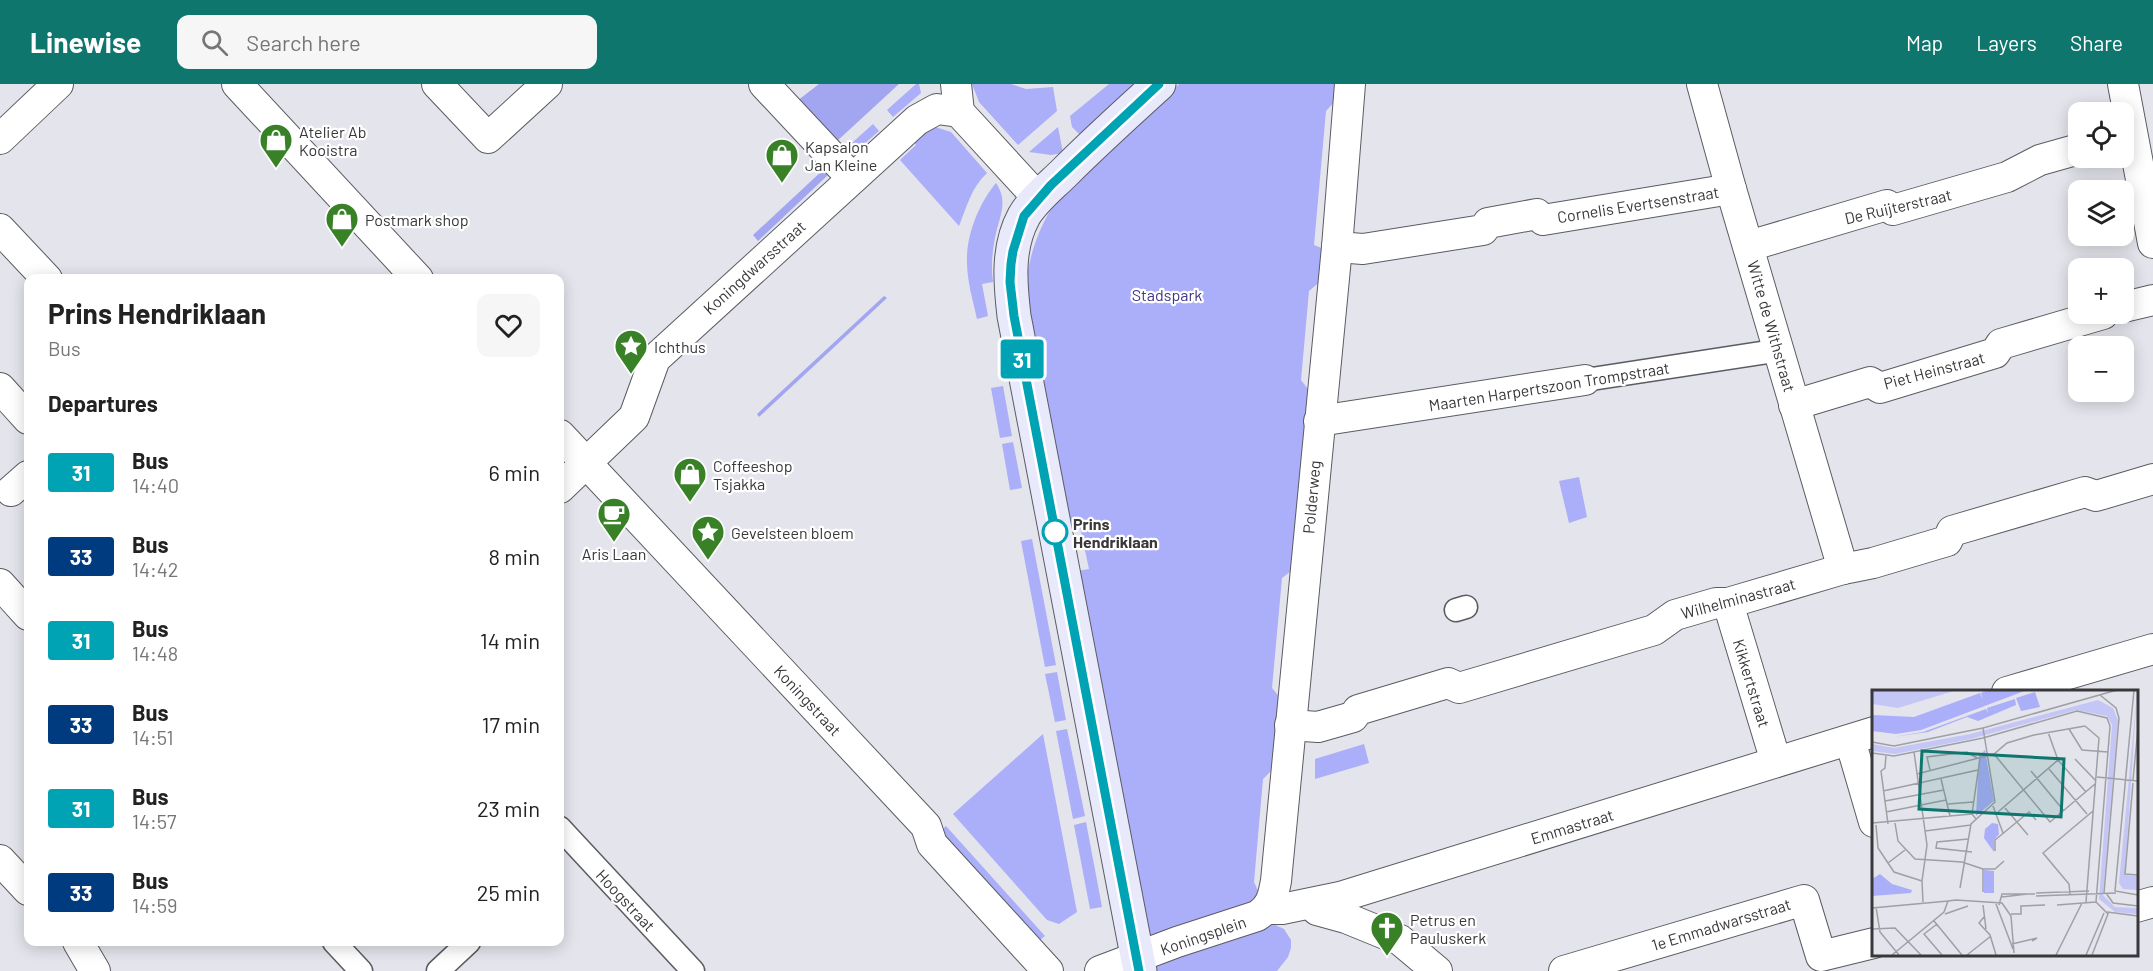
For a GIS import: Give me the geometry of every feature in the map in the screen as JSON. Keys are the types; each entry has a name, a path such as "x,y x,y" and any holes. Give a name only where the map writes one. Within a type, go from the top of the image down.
{"main road":[{"path":"1138,964 1014,316 1010,282 1013,251 1024,216 1038,198 1159,84"}],"street":[{"path":"0,139 58,84"},
{"path":"237,84 413,274"},
{"path":"437,84 488,138 547,84"},
{"path":"765,84 852,178"},
{"name":"Polderweg","path":"1267,909 1272,902 1276,880 1337,247 1350,84"},
{"name":"Witte de Withstraat","path":"1702,84 1843,569"},
{"path":"2123,84 2137,136 2153,243"},
{"path":"958,98 1038,198"},
{"name":"Koningdwarsstraat","path":"564,484 634,417 655,359 917,120 958,98"},
{"name":"De Ruijterstraat","path":"1749,246 1887,205 1893,210 2007,177 2040,160 2068,152"},
{"name":"Cornelis Evertsenstraat","path":"1337,247 1363,249 1483,230 1488,223 1537,214 1543,220 1731,189"},
{"path":"0,229 42,274"},
{"path":"2134,305 2153,300"},
{"name":"Piet Heinstraat","path":"1794,405 1870,382 1880,388 1995,353 2001,344 2069,324"},
{"name":"Maarten Harpertszoon Trompstraat","path":"1319,421 1780,350"},
{"path":"0,388 24,415"},
{"name":"Koningstraat","path":"564,439 926,826 932,843 1048,971"},
{"name":"Wilhelminastraat","path":"1290,725 1318,727 1353,717 1358,710 1448,683 1459,688 1654,630 1675,615 1716,603 1728,603 1947,541 1952,531 2085,492 2096,496 2153,479"},
{"path":"0,584 24,611"},
{"name":"Kikkertstraat","path":"1728,603 1776,762"},
{"path":"2020,690 2153,649"},
{"path":"1862,736 1872,808"},
{"name":"Emmastraat","path":"1267,909 1313,904 1862,736"},
{"name":"Hoogstraat","path":"564,842 693,971"},
{"path":"0,860 24,886"},
{"name":"1e Emmadwarsstraat","path":"1564,971 1804,900 1821,956 1872,943"},
{"path":"2138,906 2153,902"},
{"path":"1313,904 1317,910 1346,918 1400,940 1437,971"},
{"name":"Koningsplein","path":"1100,971 1138,964 1257,916 1267,909"},
{"path":"80,946 95,971"},
{"path":"338,946 360,971"},
{"path":"438,971 465,946"}],"green space":[{"path":"916,84 919,84 921,93 893,117 887,110"},
{"path":"972,84 1011,84 1026,89 1053,87 1057,111 1018,145 979,102"},
{"path":"1109,84 1139,84 1082,137 1072,127 1070,116"},
{"name":"Stadspark","path":"1179,84 1338,84 1339,97 1326,111 1314,245 1324,249 1322,280 1309,291 1301,380 1311,393 1295,568 1282,578 1272,688 1282,700 1275,767 1263,779 1254,882 1273,924 1284,929 1291,940 1288,957 1277,971 1154,971 1077,571 1089,569 1079,522 1067,523 1027,311 1028,270 1033,251 1039,232 1058,198"},
{"path":"873,124 879,131 849,157 843,151"},
{"path":"932,126 951,132 987,173 973,191 959,226 900,160 916,145 911,137"},
{"path":"1058,127 1063,153 1051,155 1029,152"},
{"path":"996,183 1002,197 1002,210 993,249 993,282 982,284 988,316 977,319 968,276 967,252 971,231 979,210"},
{"path":"1003,386 1012,436 1000,438 991,388"},
{"path":"1013,442 1022,488 1010,490 1002,444"},
{"path":"1579,477 1587,517 1569,523 1559,481"},
{"path":"1032,539 1056,665 1045,667 1021,541"},
{"path":"1057,672 1066,720 1055,722 1045,674"},
{"path":"1067,729 1085,816 1073,819 1056,731"},
{"path":"1043,734 1077,912 1059,924 1047,920 953,814"},
{"path":"1364,744 1369,763 1315,779 1315,759"},
{"path":"1086,822 1102,907 1090,909 1074,825"},
{"path":"946,826 1045,936 1036,943 938,833"}],"shaded area":[{"path":"819,84 899,84 836,142 797,101"},
{"path":"823,170 828,175 758,241 753,235"},
{"path":"884,296 887,298 759,417 757,414"}],"bus line":[{"name":"31","path":"1139,971 1014,316 1010,282 1013,251 1024,216 1051,185 1159,84"}],"place":[{"name":"Atelier Ab Kooistra","path":"276,169"},
{"name":"Kapsalon Jan Kleine","path":"782,184"},
{"name":"Postmark shop","path":"342,248"},
{"name":"Ichthus","path":"631,375"},
{"name":"Coffeeshop Tsjakka","path":"690,503"},
{"name":"Prins Hendriklaan","path":"1055,532"},
{"name":"Aris Laan","path":"614,543"},
{"name":"Gevelsteen bloem","path":"708,561"},
{"name":"Petrus en Pauluskerk","path":"1387,957"}]}
